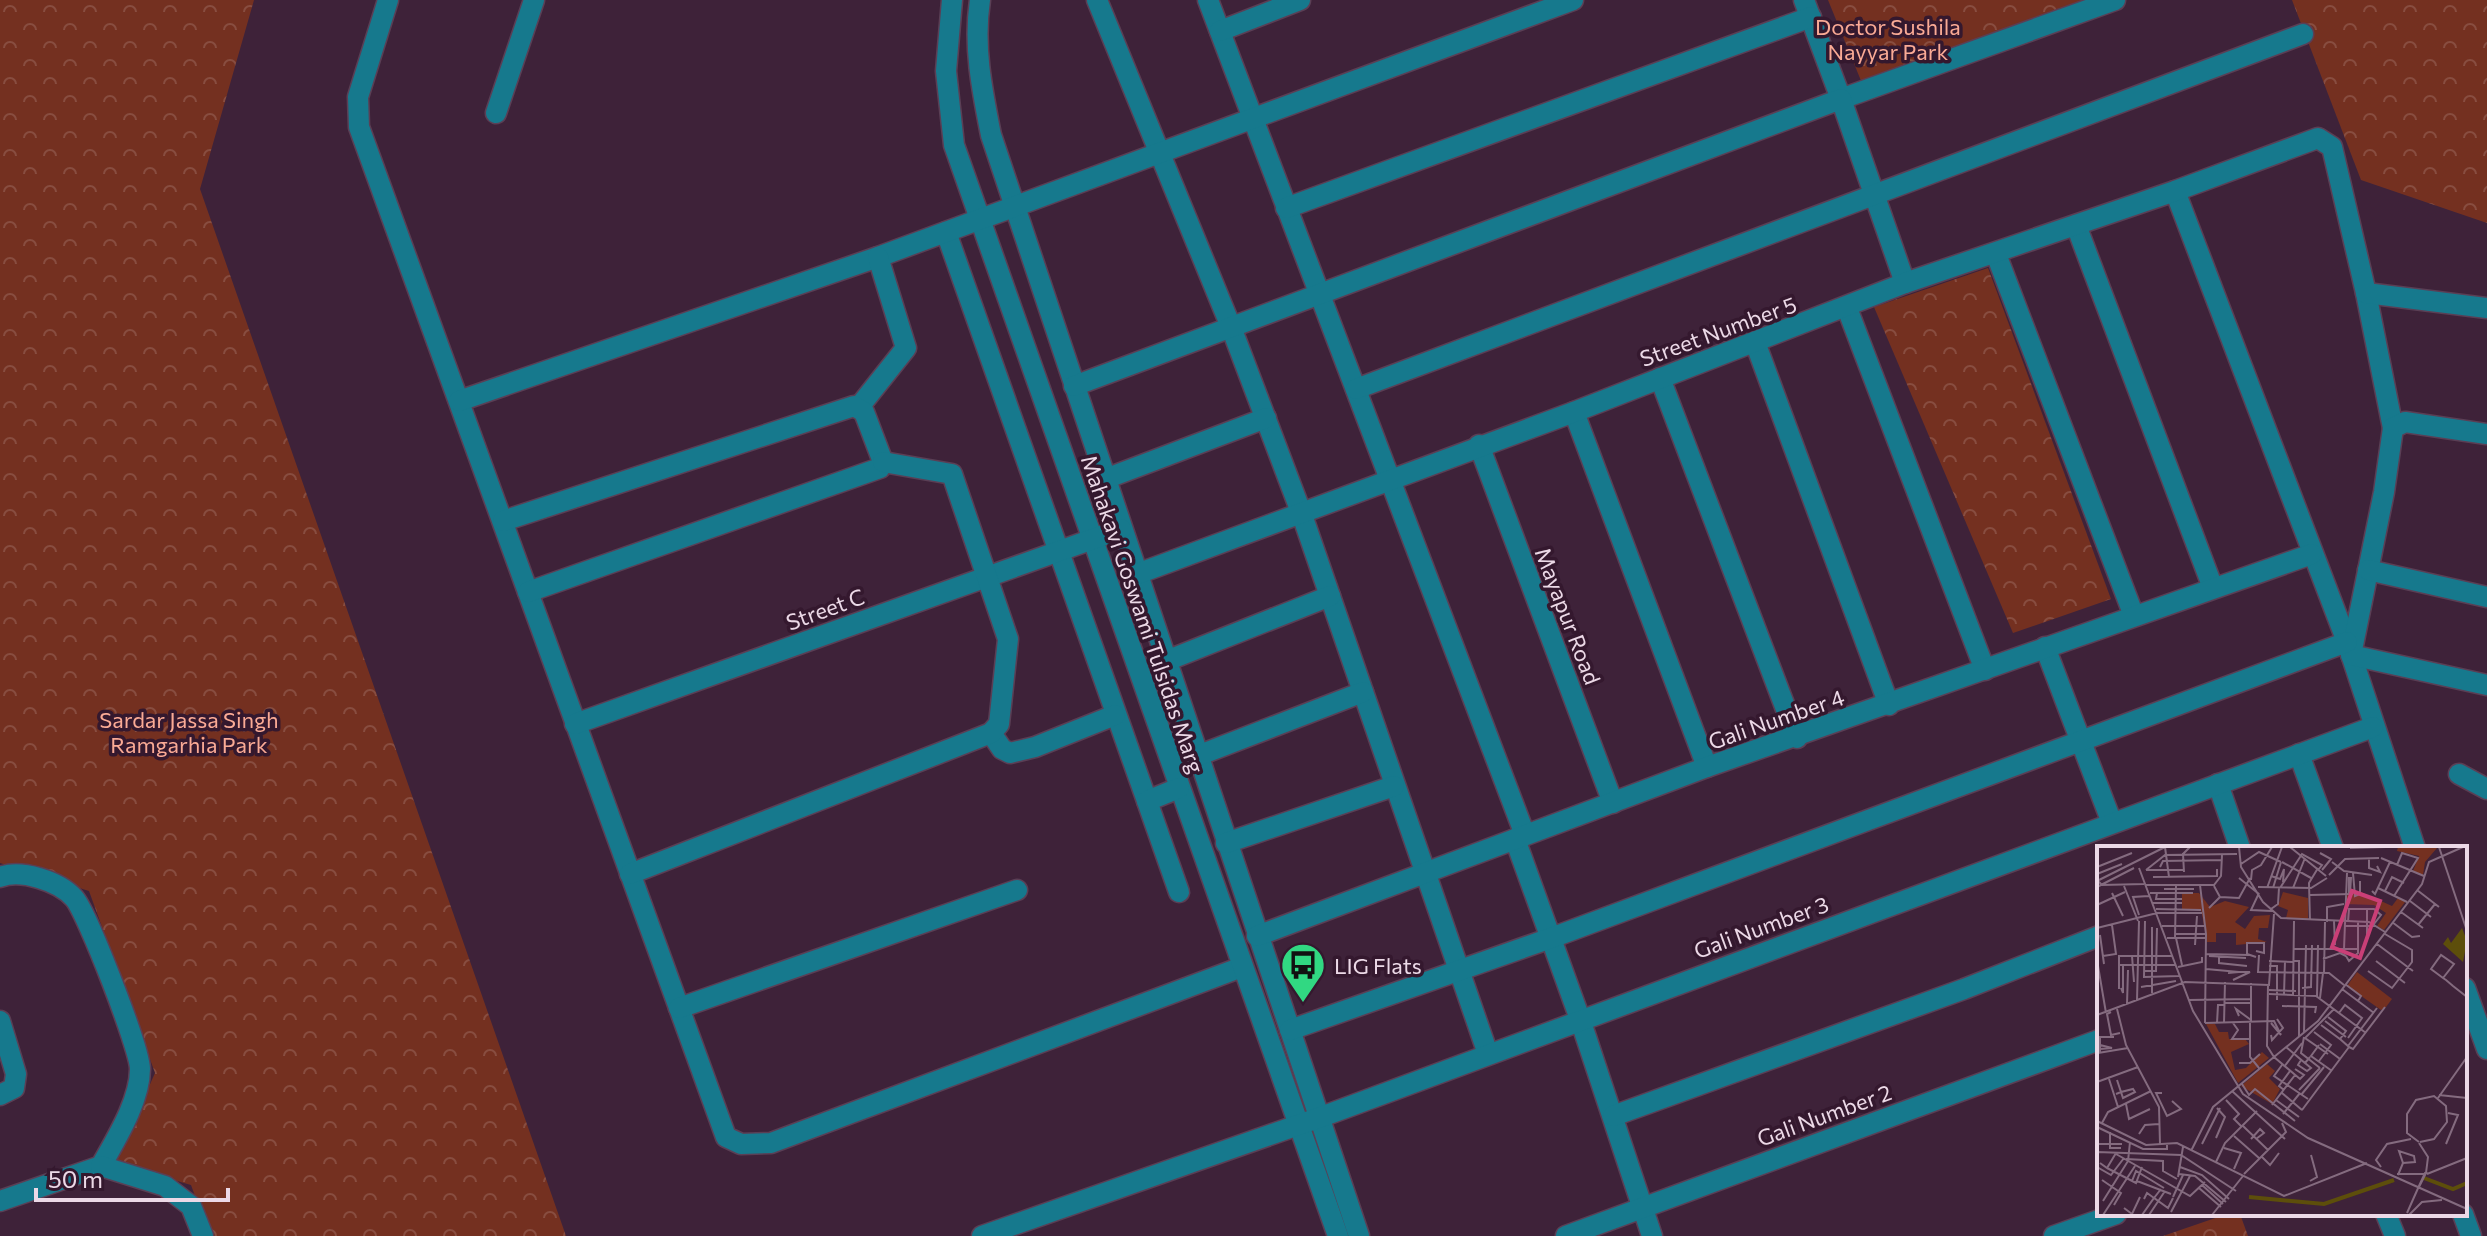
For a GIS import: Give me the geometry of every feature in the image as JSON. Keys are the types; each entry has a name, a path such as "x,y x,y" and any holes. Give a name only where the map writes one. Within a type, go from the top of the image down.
{"street":[{"path":"388,0 358,97 359,127 726,1137 754,1146 771,1143 1242,967"},
{"path":"496,113 534,0"},
{"name":"Mahakavi Goswami Tulsidas Marg","path":"952,0 946,71 947,105 954,145 1338,1236"},
{"name":"Mahakavi Goswami Tulsidas Marg","path":"980,0 976,23 980,80 991,135 1359,1236"},
{"path":"1097,0 1231,327 1301,512 1488,1054"},
{"path":"1208,0 1391,479 1520,837 1652,1236"},
{"path":"1220,31 1300,0"},
{"path":"459,401 878,257 1573,0"},
{"path":"1074,386 1841,99 2115,0"},
{"path":"1286,208 1808,8 1905,283"},
{"path":"1356,389 2303,34"},
{"name":"Street Number 5","path":"1137,574 1574,412 1905,283 1996,254 2318,138 2332,147 2366,293"},
{"path":"2175,191 2349,648 2414,846"},
{"path":"2076,225 2213,588"},
{"path":"946,232 1056,552 1179,892"},
{"path":"1996,254 2134,616"},
{"path":"503,521 859,407 906,348 878,257"},
{"path":"2349,648 2368,570 2393,428 2366,293 2487,308"},
{"path":"1847,308 1985,670"},
{"path":"1755,342 1889,705"},
{"path":"1660,378 1797,738"},
{"path":"859,407 883,462"},
{"path":"1574,412 1707,767"},
{"path":"1105,479 1266,418"},
{"path":"2393,428 2405,422 2487,434"},
{"name":"Mayapur Road","path":"1479,445 1613,803"},
{"path":"630,874 991,733 999,724 1008,639 952,474 883,462"},
{"path":"528,592 880,468 883,462"},
{"name":"Street C","path":"575,724 1121,529"},
{"name":"Gali Number 4","path":"1257,936 1707,767 1797,738 2312,554"},
{"path":"2368,570 2487,597"},
{"path":"1166,661 1330,596"},
{"path":"2045,647 2112,823"},
{"path":"1290,1030 1551,938 2080,740 2349,648 2487,685"},
{"path":"1197,756 1363,692"},
{"path":"991,733 1002,749 1020,751 1115,715"},
{"name":"Gali Number 3","path":"982,1236 1022,1229 1298,1123 2373,727"},
{"path":"2299,754 2332,846"},
{"path":"2459,774 2487,789"},
{"path":"2218,784 2239,846"},
{"path":"1226,843 1394,786"},
{"path":"1147,801 1179,788"},
{"path":"0,877 39,878 73,897 127,1024 140,1068 137,1088 101,1166"},
{"path":"679,1008 1017,890"},
{"path":"1613,1116 1964,989 2097,937"},
{"path":"2467,994 2487,1049"},
{"path":"0,1021 16,1074 14,1088 0,1095"},
{"name":"Gali Number 2","path":"1566,1236 2097,1041"},
{"path":"0,1201 101,1166 165,1186 191,1206 203,1236"},
{"path":"2054,1236 2110,1216"},
{"path":"2387,1216 2395,1236"},
{"path":"2464,1216 2471,1236"}],"green space":[{"name":"Sardar Jassa Singh Ramgarhia Park","path":"0,0 254,0 200,189 566,1236 210,1236 191,1185 115,1163 155,1073 89,891 0,863"},
{"name":"Doctor Sushila Nayyar Park","path":"1828,0 2117,0 1864,88"},
{"path":"2292,0 2487,0 2487,223 2361,180"},
{"path":"1988,268 2111,599 2013,633 1874,307"},
{"path":"2221,1216 2241,1216 2248,1236 2163,1236"}],"place":[{"name":"LIG Flats","path":"1303,1004"}]}
